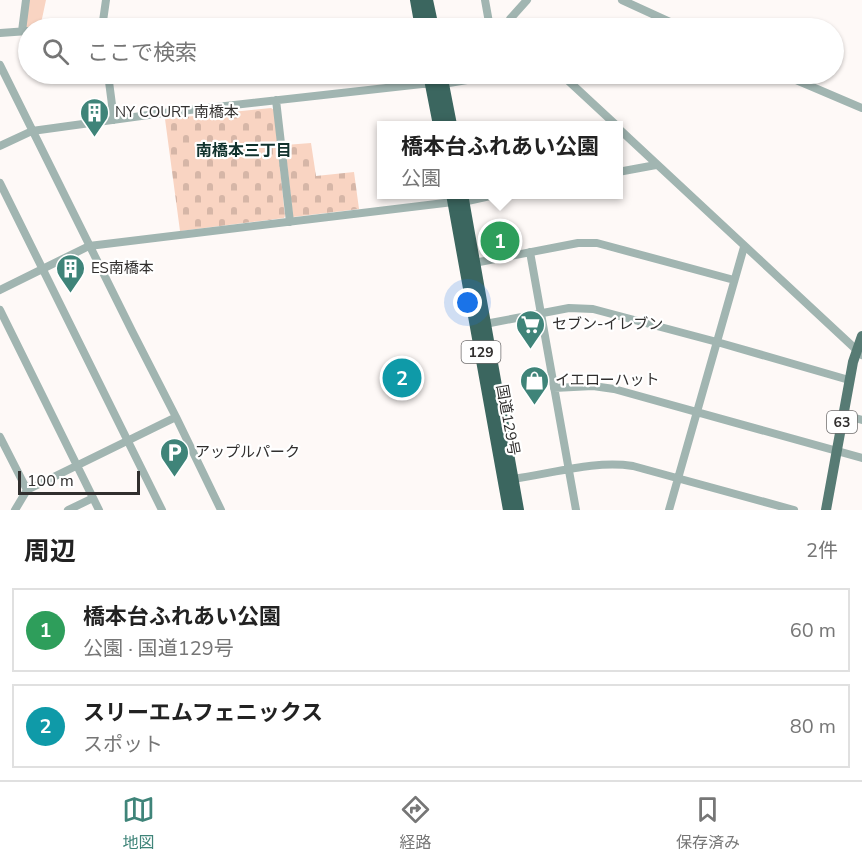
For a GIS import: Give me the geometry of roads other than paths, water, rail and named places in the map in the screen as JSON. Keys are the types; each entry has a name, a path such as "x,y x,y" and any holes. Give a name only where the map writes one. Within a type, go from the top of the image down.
{"highway":[{"path":"416,0 419,18"},
{"path":"427,0 431,18"},
{"path":"436,84 439,121"},
{"path":"438,84 449,121"},
{"name":"国道129号","path":"457,199 474,263 518,510"},
{"name":"国道129号","path":"457,199 509,510"}],"main road":[{"name":"63","path":"826,510 849,380 859,353 862,336"}],"street":[{"path":"26,0 26,18"},
{"path":"103,18 106,0"},
{"path":"485,0 488,18"},
{"path":"512,18 527,0"},
{"path":"622,0 661,18"},
{"path":"0,33 18,32"},
{"path":"0,65 221,510"},
{"path":"109,84 114,120"},
{"path":"0,146 32,131 392,84"},
{"path":"572,84 611,121"},
{"path":"806,84 862,108"},
{"path":"276,100 290,222"},
{"path":"623,133 859,353"},
{"path":"623,171 656,165"},
{"path":"0,183 162,510"},
{"path":"0,290 89,246 290,222 450,199"},
{"path":"474,263 578,243 597,243 734,280"},
{"path":"669,510 744,247"},
{"path":"530,252 576,510"},
{"path":"484,324 569,308 593,309 849,380"},
{"path":"0,310 99,510"},
{"path":"554,388 602,387 862,458"},
{"path":"843,415 862,420"},
{"path":"15,510 27,490 176,417"},
{"path":"0,437 4,453 27,490"},
{"path":"512,480 613,464 623,465 794,510"},
{"path":"68,510 93,498"}],"place":[{"name":"NY COURT 南橋本","path":"94,138"},
{"name":"橋本台ふれあい公園","path":"500,241"},
{"name":"ES南橋本","path":"70,294"},
{"name":"セブン-イレブン","path":"531,350"},
{"name":"スリーエムフェニックス","path":"402,378"},
{"name":"イエローハット","path":"534,406"},
{"name":"アップルパーク","path":"174,478"}],"district":[{"name":"南橋本三丁目","path":"244,151"}]}
